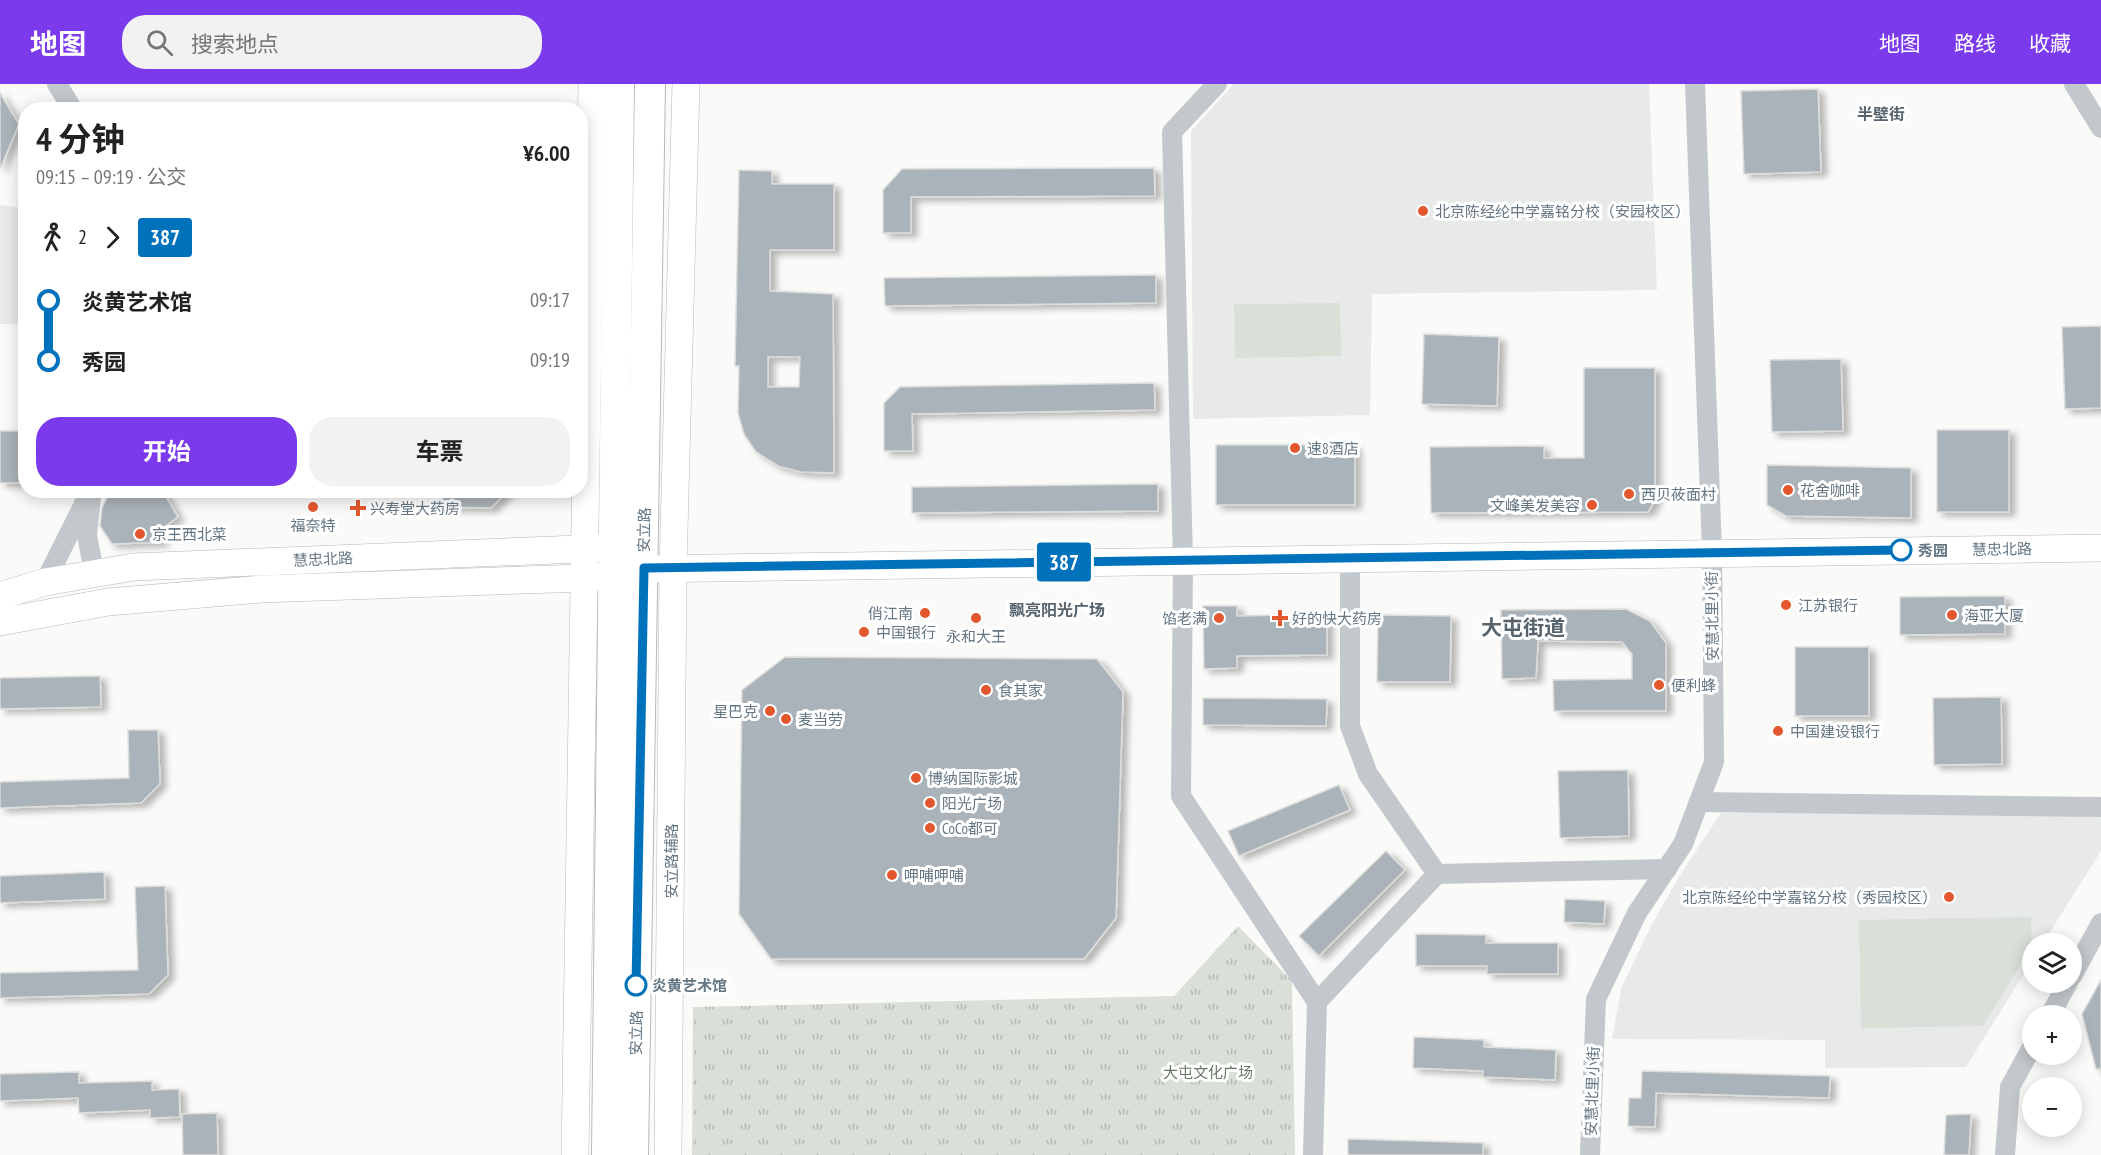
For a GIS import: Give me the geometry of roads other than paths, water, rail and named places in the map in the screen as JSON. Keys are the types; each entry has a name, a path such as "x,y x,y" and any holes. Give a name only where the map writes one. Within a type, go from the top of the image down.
{"main road":[{"name":"安立路","path":"607,1155 599,562 619,84"},
{"name":"安立路","path":"633,1155 650,84"}],"street":[{"path":"57,84 68,102"},
{"name":"安立路","path":"592,84 599,562"},
{"name":"安立路","path":"673,568 686,84"},
{"path":"1217,84 1172,132 1183,560 1181,796 1317,1002 1313,1155"},
{"name":"安慧北里小街","path":"1590,1155 1596,999 1637,913 1683,844 1713,762 1712,552 1695,84"},
{"path":"2074,84 2101,128"},
{"path":"45,582 88,498"},
{"path":"90,498 87,535 94,572"},
{"name":"慧忠北路","path":"644,568 2101,548"},
{"path":"1350,558 1350,726 1368,774 1437,874"},
{"path":"575,1155 599,562 644,568"},
{"name":"慧忠北路","path":"0,596 45,582 134,567 599,562"},
{"name":"慧忠北路","path":"0,622 108,602 599,562"},
{"name":"安立路辅路","path":"668,1155 673,568"},
{"path":"1699,802 2101,807"},
{"path":"1317,1002 1437,874 1667,869"},
{"path":"2082,958 2101,923"},
{"path":"2005,1155 2010,1088 2022,1065"}],"place":[{"name":"北京陈经纶中学嘉铭分校（安园校区）","path":"1423,211"},
{"name":"速8酒店","path":"1295,448"},
{"name":"花舍咖啡","path":"1788,490"},
{"name":"西贝莜面村","path":"1629,494"},
{"name":"文峰美发美容","path":"1592,505"},
{"name":"福奈特","path":"313,507"},
{"name":"兴寿堂大药房","path":"358,508"},
{"name":"京王西北菜","path":"140,534"},
{"name":"秀园","path":"1901,550"},
{"name":"江苏银行","path":"1786,605"},
{"name":"俏江南","path":"925,613"},
{"name":"海亚大厦","path":"1952,615"},
{"name":"永和大王","path":"976,618"},
{"name":"馅老满","path":"1219,618"},
{"name":"好的快大药房","path":"1280,618"},
{"name":"中国银行","path":"864,632"},
{"name":"便利蜂","path":"1659,685"},
{"name":"食其家","path":"986,690"},
{"name":"星巴克","path":"770,711"},
{"name":"麦当劳","path":"786,719"},
{"name":"中国建设银行","path":"1778,731"},
{"name":"博纳国际影城","path":"916,778"},
{"name":"阳光广场","path":"930,803"},
{"name":"CoCo都可","path":"930,828"},
{"name":"呷哺呷哺","path":"892,875"},
{"name":"北京陈经纶中学嘉铭分校（秀园校区）","path":"1949,897"},
{"name":"炎黄艺术馆","path":"636,985"}],"district":[{"name":"半壁街","path":"1881,114"},
{"name":"飘亮阳光广场","path":"1057,610"},
{"name":"大屯街道","path":"1523,627"}],"park label":[{"name":"大屯文化广场","path":"1208,1072"}]}
